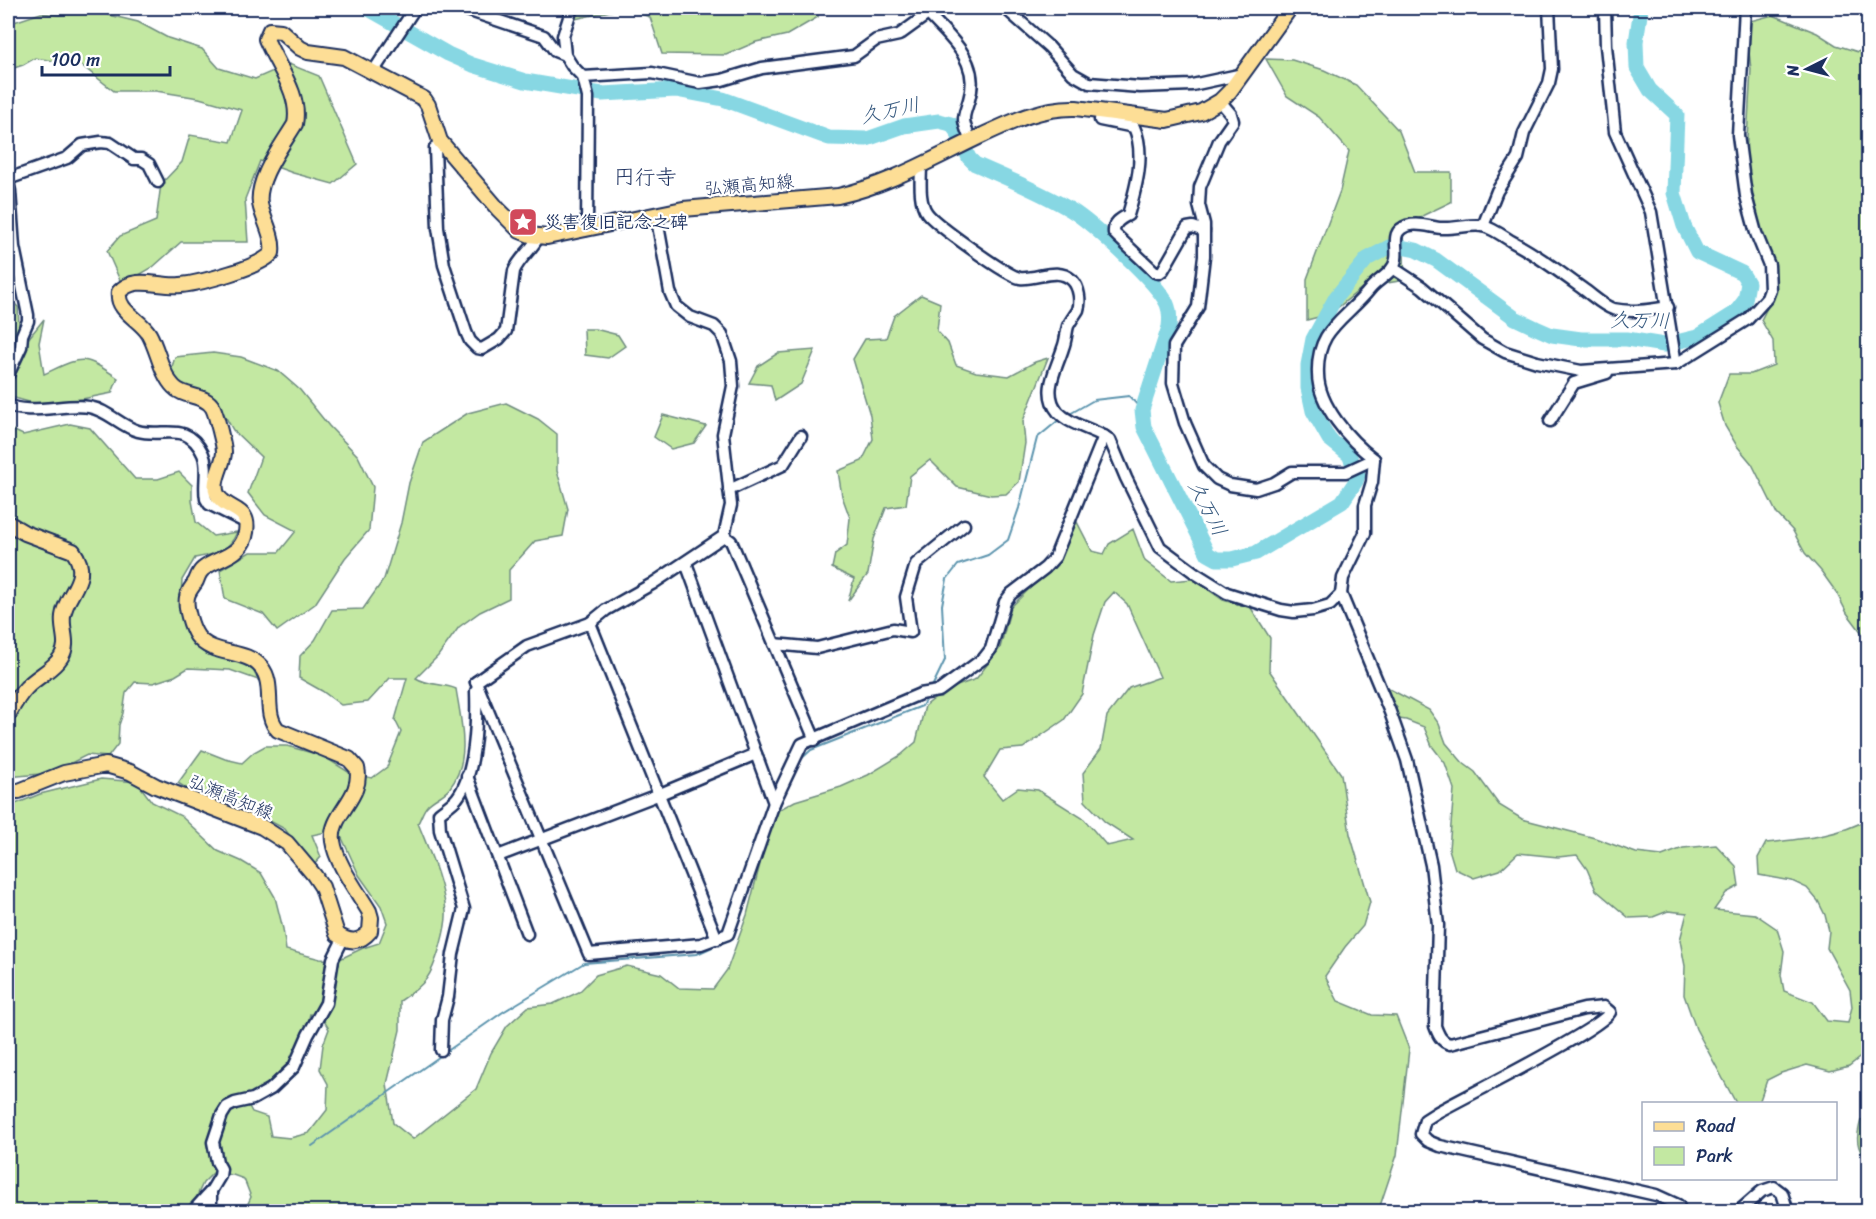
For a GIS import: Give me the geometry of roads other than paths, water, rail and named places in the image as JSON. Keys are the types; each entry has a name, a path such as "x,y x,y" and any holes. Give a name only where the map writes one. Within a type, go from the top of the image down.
{"main road":[{"name":"弘瀬高知線","path":"539,236 554,236 587,230 683,209 838,196 870,188 1027,116 1045,110 1069,108 1167,120 1201,112 1220,101 1243,74 1290,8"},
{"path":"343,939 358,940 366,936 372,925 369,911 342,865 332,839 335,826 358,784 357,768 349,759 278,730 271,721 268,681 260,665 248,657 213,647 201,640 193,628 187,606 188,594 200,572 224,559 241,545 246,531 245,522 238,509 223,501 216,488 224,450 213,408 202,399 186,395 173,387 149,334 121,306 118,299 119,292 130,284 140,282 180,286 209,279 262,262 272,253 273,246 261,208 259,191 295,124 297,115 292,93 266,39 270,30 281,30 300,48 308,52 344,57 423,99 428,105 440,141 520,231 539,236"},
{"path":"8,523 25,533 73,551 81,566 80,575 63,613 66,642 64,651 54,666 25,689 8,715"},
{"name":"弘瀬高知線","path":"8,791 19,791 64,773 106,765 130,772 156,786 262,827 287,843 314,875 327,899 337,934 343,939"}],"street":[{"path":"373,72 415,8"},
{"path":"461,8 544,36 555,51 565,54"},
{"path":"572,8 563,36 565,54 586,87 587,230"},
{"path":"1005,8 1049,47 1073,74 1089,83 1140,87 1192,85 1243,74"},
{"path":"1483,226 1497,191 1518,158 1524,133 1549,83 1552,69 1549,8"},
{"path":"1605,8 1606,46 1615,132 1651,212 1668,307 1674,359"},
{"path":"1395,264 1482,339 1505,352 1537,363 1581,371 1612,369 1674,359 1748,319 1767,298 1770,290 1769,265 1756,233 1746,196 1738,135 1745,8"},
{"path":"586,87 652,73 700,83 722,80 762,68 854,56 876,40 899,34 926,11 960,48 968,63 971,90 963,113 970,142"},
{"path":"1220,101 1231,114 1233,121 1219,141 1200,187 1199,204 1204,231 1204,256 1198,307 1174,346 1173,383 1185,423 1204,466 1217,479 1230,485 1256,489 1274,483 1292,472 1346,472 1370,461"},
{"path":"1101,112 1100,120 1134,127 1138,135 1138,173 1128,215 1119,219 1114,225 1114,233 1158,273 1163,270 1187,228 1193,227 1204,231"},
{"path":"440,141 435,148 438,228 442,254 460,316 470,341 477,348 482,349 499,339 506,331 514,271 518,262 535,244 539,236"},
{"path":"8,375 21,347 22,334 28,321 28,315 14,247 8,180 67,158 82,145 101,142 110,143 134,159 141,159 149,164 158,182"},
{"path":"921,164 922,204 927,214 951,233 1014,277 1028,279 1055,273 1073,281 1078,290 1078,310 1067,329 1064,346 1053,372 1050,394 1058,411 1068,419 1110,440 1160,547 1227,593 1281,610 1294,612 1313,610 1330,604 1341,594"},
{"path":"476,682 526,646 590,623 606,610 686,563 724,536 731,505 723,434 733,386 731,361 723,334 714,326 690,317 676,306 670,292 656,214"},
{"path":"1668,307 1640,312 1611,309 1516,243 1483,226 1443,228 1420,225 1401,228 1396,235 1395,264 1361,300 1333,325 1317,358 1318,385 1326,408 1370,461 1372,482 1365,505 1365,533 1343,579 1341,594 1390,712 1407,760 1422,820 1431,865 1438,925 1435,1026 1441,1039 1450,1044 1584,1009 1604,1007 1610,1012 1608,1017 1579,1036 1425,1120 1421,1134 1440,1146 1656,1195 1678,1205 1681,1212"},
{"path":"1550,421 1574,383 1605,375 1612,369"},
{"path":"8,404 20,410 88,406 101,410 137,431 174,432 184,435 196,443 204,454 206,499 209,504 245,522"},
{"path":"729,490 783,465 801,436"},
{"path":"476,682 589,954 701,944 717,939 728,934 774,803 802,744 920,694 935,692 984,658 991,649 1005,602 1011,594 1045,568 1055,557 1104,436"},
{"path":"774,644 817,648 893,629 912,632 906,597 916,564 964,525"},
{"path":"724,536 730,541 815,740"},
{"path":"686,563 774,803"},
{"path":"590,623 717,939"},
{"path":"441,1050 442,1020 448,997 453,954 464,909 440,830 439,813 459,795 475,748 476,682"},
{"path":"498,856 660,794 756,754"},
{"path":"467,776 527,934"},
{"path":"192,1212 211,1191 220,1176 221,1169 215,1156 213,1142 222,1114 227,1107 253,1099 271,1089 294,1067 326,1003 333,959 343,939"},
{"path":"1738,1212 1762,1191 1774,1187 1782,1193 1788,1212"},
{"path":"211,1191 212,1212"}],"waterway":[{"name":"久万川","path":"367,8 448,54 473,65 525,81 602,94 676,90 723,99 829,138 867,139 904,126 939,121 951,124 969,158 975,164 1071,210 1108,240 1161,294 1169,309 1169,327 1142,410 1144,427 1208,554 1217,559 1232,559 1256,553 1342,502 1356,481 1358,475 1349,455 1329,439 1313,411 1308,388 1308,365 1313,339 1336,297 1367,259 1389,247 1416,250 1436,260 1515,318 1552,335 1581,339 1627,339 1664,345 1697,337 1735,313 1745,300 1748,283 1742,273 1697,252 1684,226 1674,193 1677,115 1650,90 1637,68 1636,42 1641,8"},
{"path":"1068,415 1094,400 1129,396 1142,410"},
{"path":"931,689 945,660 942,605 947,579 958,565 988,555 1008,540 1019,508 1037,438 1060,419"},
{"path":"798,762 811,750 922,706 927,697"},
{"path":"312,1146 503,1012 584,963 697,954 732,938 742,910"}],"place":[{"name":"災害復旧記念之碑","path":"523,222"}],"district":[{"name":"円行寺","path":"645,177"}]}
